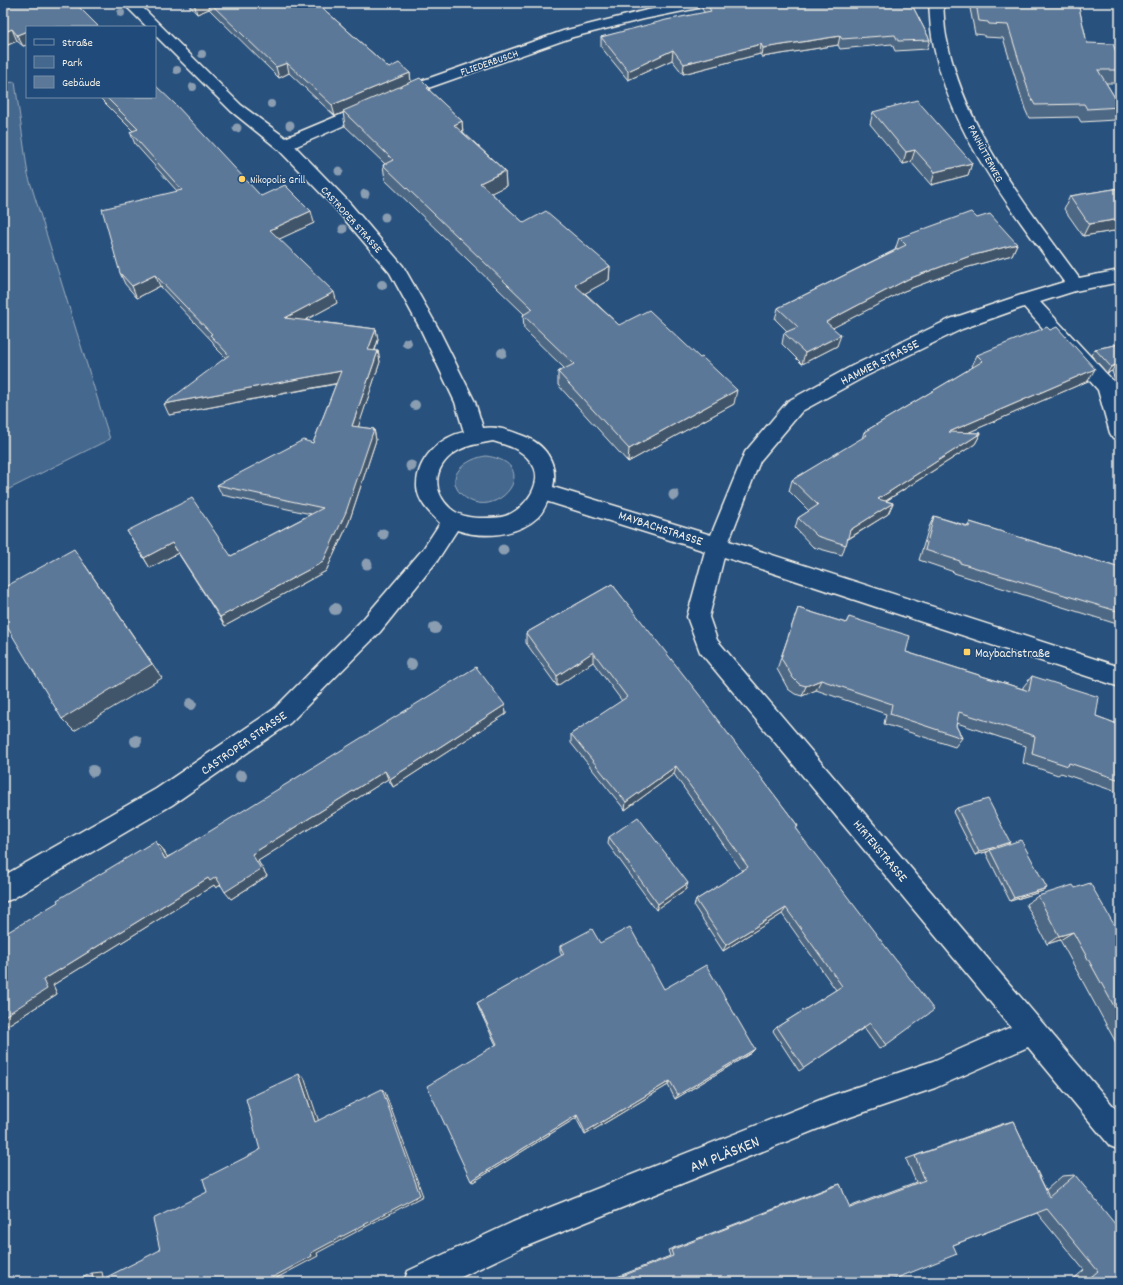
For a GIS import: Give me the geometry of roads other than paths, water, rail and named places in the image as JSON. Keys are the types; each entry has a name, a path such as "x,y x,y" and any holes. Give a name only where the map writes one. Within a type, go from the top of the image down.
{"street":[{"name":"CASTROPER STRASSE","path":"130,3 154,26"},
{"name":"FLIEDERBUSCH","path":"284,145 426,84 560,37 643,15 702,3"},
{"name":"PANHÜTTERWEG","path":"936,3 940,36 948,73 962,108 983,153 1008,194 1075,285"},
{"name":"CASTROPER STRASSE","path":"156,28 236,108 284,145 341,204 397,270 429,328 465,402 476,435"},
{"name":"HAMMER STRASSE","path":"717,545 752,458 795,406 859,371 928,336 956,324 1027,299 1075,285 1120,276"},
{"path":"1027,299 1107,387 1120,433"},
{"path":"492,434 509,437 524,443 535,453 543,465 546,478 543,492 536,506 523,517 506,525 488,528 469,527 452,521 439,511 430,499 426,486 428,472 434,459 445,448 459,439 476,435 492,434"},
{"name":"MAYBACHSTRASSE","path":"543,492 717,545 1120,677"},
{"name":"CASTROPER STRASSE","path":"3,890 164,797 282,716 372,625 430,555 452,521"},
{"name":"HIRTENSTRASSE","path":"717,545 698,617 708,645 1120,1136"},
{"name":"AM PLÄSKEN","path":"419,1282 521,1234 830,1110 935,1074 1032,1031"}],"place":[{"name":"Nikopolis Grill","path":"242,179"},
{"name":"Maybachstraße","path":"967,652"}]}
